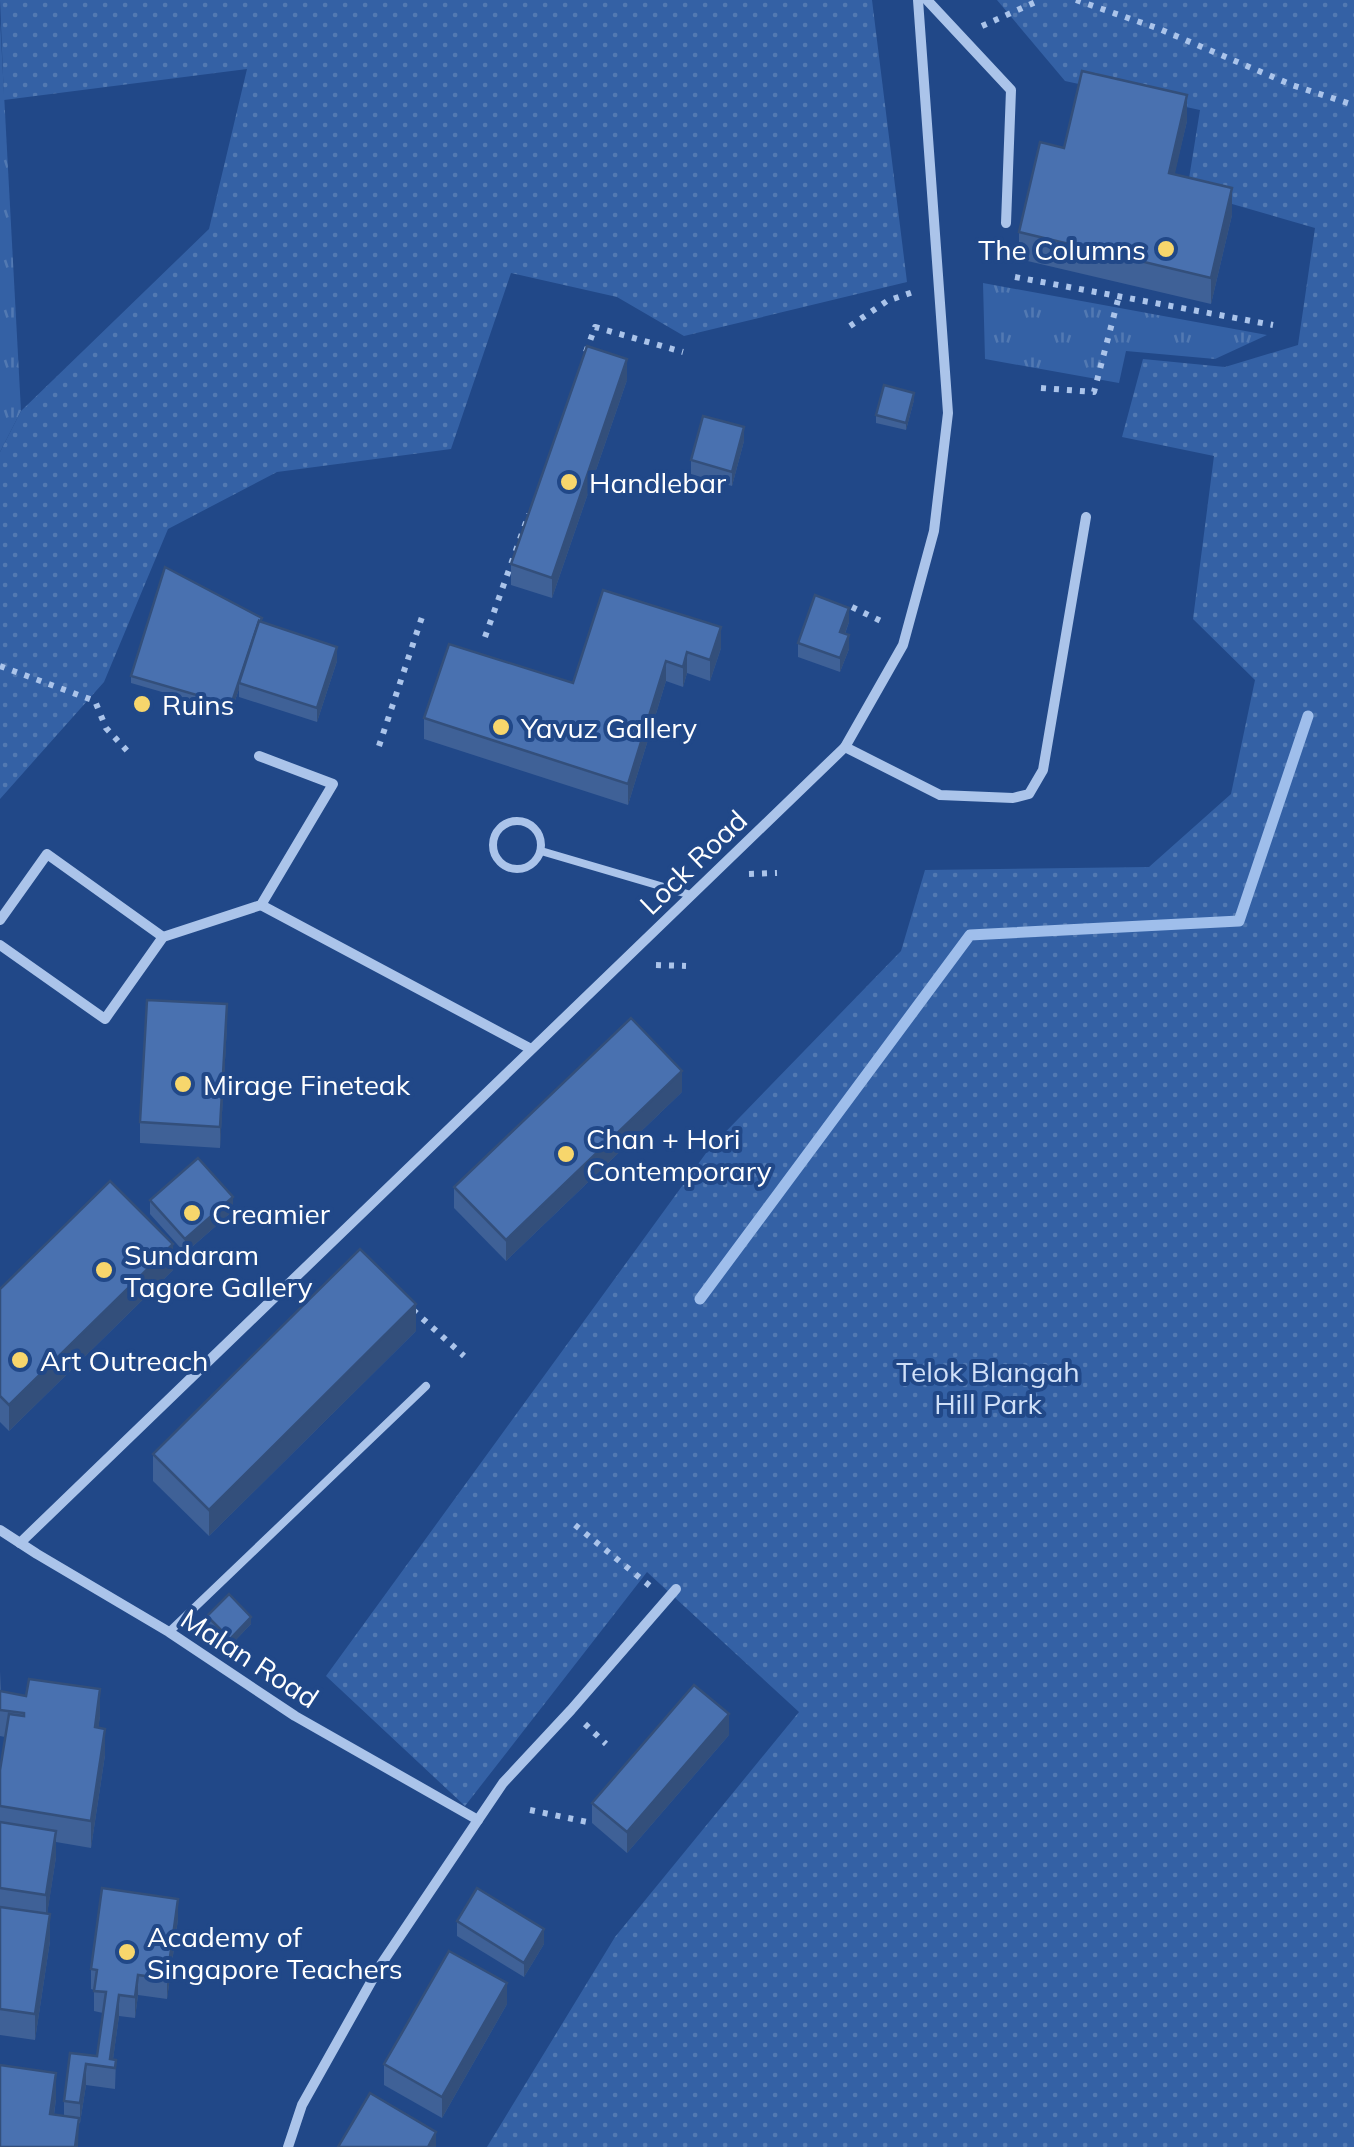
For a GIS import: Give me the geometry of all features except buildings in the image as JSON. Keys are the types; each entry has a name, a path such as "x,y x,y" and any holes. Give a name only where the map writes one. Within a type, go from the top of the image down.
{"street":[{"name":"Lock Road","path":"20,1543 845,747 904,645 934,531 948,413 918,0"},
{"path":"927,0 1011,90 1006,223"},
{"path":"845,747 940,796 1013,798 1030,794 1043,770 1086,518"},
{"path":"0,945 105,1019 163,936 261,905 333,784 259,756"},
{"path":"0,920 47,854 163,936"},
{"path":"261,905 530,1048"},
{"name":"Malan Road","path":"0,1530 168,1632 295,1716 478,1820"},
{"path":"288,2147 302,2105 380,1966 503,1783 676,1589"}],"lane":[{"path":"523,822 536,830 541,851 532,864 516,869 496,857 494,841 501,827 523,822"},
{"path":"541,851 692,895"},
{"path":"168,1632 426,1386"}],"path":[{"path":"1076,0 1354,106"},
{"path":"1015,277 1273,325"},
{"path":"850,326 887,301 927,288"},
{"path":"1042,388 1094,392 1119,296"},
{"path":"582,363 595,327 684,352"},
{"path":"486,637 530,509"},
{"path":"852,607 906,634"},
{"path":"380,746 422,617"},
{"path":"0,666 94,700 106,728 131,755"},
{"path":"756,874 776,874"},
{"path":"656,964 686,966"},
{"path":"405,1302 464,1356"},
{"path":"575,1525 666,1600"},
{"path":"578,1719 606,1744"},
{"path":"530,1810 592,1824"}],"green space":[{"path":"0,0 872,0 907,282 684,336 617,297 511,273 451,449 277,472 168,529 104,682 0,799 0,452 21,411 209,229 247,69 4,100"},
{"name":"Telok Blangah Hill Park","path":"997,0 1354,0 1354,2147 487,2147 615,1937 799,1712 647,1572 465,1806 326,1676 709,1149 901,951 925,870 1149,867 1231,794 1255,680 1193,619 1214,456 1122,437 1143,359 1225,367 1298,345 1315,228 1187,191 1200,110 1065,81"},
{"path":"0,19 21,411 0,452"},
{"path":"983,283 1267,335 1215,359 1126,351 1119,383 985,359"}],"waterway":[{"path":"700,1299 970,935 1239,921 1308,716"}],"place":[{"name":"The Columns","path":"1166,249"},
{"name":"Handlebar","path":"569,482"},
{"name":"Ruins","path":"142,704"},
{"name":"Yavuz Gallery","path":"501,727"},
{"name":"Mirage Fineteak","path":"183,1084"},
{"name":"Chan + Hori Contemporary","path":"566,1154"},
{"name":"Creamier","path":"192,1213"},
{"name":"Sundaram Tagore Gallery","path":"104,1270"},
{"name":"Art Outreach","path":"20,1360"},
{"name":"Academy of Singapore Teachers","path":"127,1952"}]}
